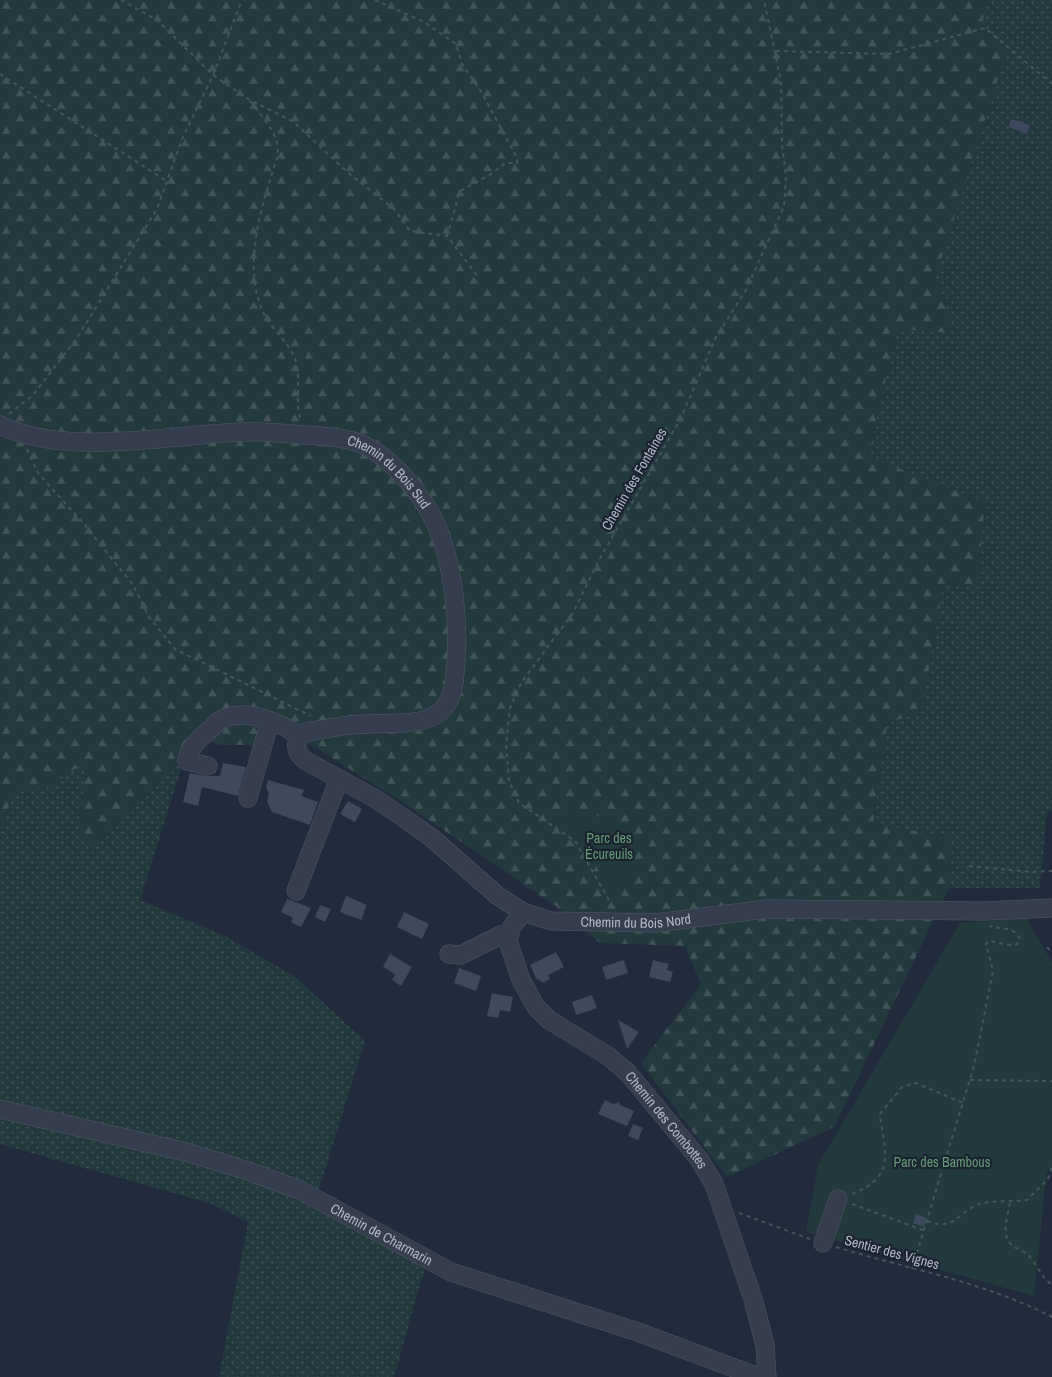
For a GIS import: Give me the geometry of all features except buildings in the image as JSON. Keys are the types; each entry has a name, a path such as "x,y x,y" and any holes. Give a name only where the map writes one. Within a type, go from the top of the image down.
{"street":[{"name":"Chemin du Bois Sud","path":"3,421 20,435 65,441 112,442 242,432 315,435 354,443 375,452 420,497 437,528 444,546 451,582 456,641 452,694 445,707 434,717 405,724 362,724 302,734"},
{"path":"208,766 187,761 188,753 196,742 221,720 231,717 253,717 284,725 302,734"},
{"path":"248,798 267,731 274,722"},
{"name":"Chemin du Bois Nord","path":"302,734 296,748 299,756 376,799 408,821 432,838 498,896 523,912 550,921 656,923 766,908 984,910 1052,908"},
{"path":"296,891 339,779"},
{"path":"449,954 461,955 501,935 508,935 523,912"},
{"name":"Chemin des Combottes","path":"508,935 509,948 521,980 541,1014 608,1056 628,1073 699,1159 714,1184 726,1212 753,1299 765,1345 766,1377"},
{"name":"Chemin de Charmarin","path":"0,1109 186,1152 245,1170 300,1190 451,1272 638,1332 758,1377"},
{"path":"822,1243 838,1199"}],"path":[{"path":"121,0 156,20 213,75 248,99 294,122 346,171 395,210 410,231 447,236 479,278"},
{"path":"3,421 33,395 77,338 157,209 182,139 213,75 242,0"},
{"path":"375,0 424,22 456,44 462,64 482,93 517,158 517,163 505,164 493,173 460,191 447,236"},
{"name":"Chemin des Fontaines","path":"617,923 617,917 610,896 575,841 519,803 509,781 506,746 510,708 521,683 573,613 599,560 681,418 716,337 746,290 784,206 786,177 782,144 781,82 764,0"},
{"path":"775,51 889,54 985,28 1052,84"},
{"path":"0,74 168,182"},
{"path":"248,99 274,133 278,146 278,156 259,214 255,233 255,283 263,312 295,357 298,372 300,416 303,426 315,435"},
{"path":"20,435 38,473 84,524 132,585 149,617 175,649 256,691 300,709 328,726 329,729"},
{"path":"969,866 1032,872 1052,871"},
{"path":"912,1269 970,1080 993,971 986,944 988,941 996,941 1011,946 1017,944 1020,939 1013,930 987,925 984,910"},
{"path":"1047,947 1052,952"},
{"path":"970,1080 1052,1081"},
{"path":"838,1199 864,1189 883,1171 887,1149 880,1114 902,1088 916,1083 963,1104"},
{"path":"927,1221 943,1225 952,1222 970,1208 983,1203 1027,1200 1048,1179 1052,1166"},
{"path":"838,1199 924,1230"},
{"path":"1010,1202 1005,1225 1006,1234 1012,1245 1027,1254 1036,1269 1052,1285"},
{"name":"Sentier des Vignes","path":"726,1212 762,1220 822,1243 960,1281 1034,1308 1052,1317"}],"green space":[{"path":"0,0 986,0 982,29 1007,50 935,279 951,320 949,333 898,329 867,456 985,502 977,588 944,583 921,713 887,723 873,824 952,837 949,888 834,1127 727,1177 641,1063 701,984 685,946 600,943 560,909 404,803 284,728 257,745 218,745 202,732 186,753 94,845 79,835 86,761 49,787 14,789 0,834"},
{"path":"986,0 1052,0 1052,811 1047,812 1040,888 949,888 952,837 873,824 887,723 921,713 944,583 977,588 867,457 898,329 949,333 951,320 935,279 1007,50 982,29"},
{"path":"186,753 140,900 223,935 294,976 365,1041 318,1192 426,1264 394,1377 219,1377 248,1222 209,1203 0,1144 0,834 14,789 49,787 86,760 79,835"},
{"name":"Parc des Écureuils","path":"576,812 605,818 622,830 632,849 637,877 627,889 610,889 584,845 550,820 559,814"},
{"name":"Parc des Bambous","path":"1026,918 1052,962 1052,1166 1047,1171 1034,1296 806,1232 818,1165 960,923"}]}
